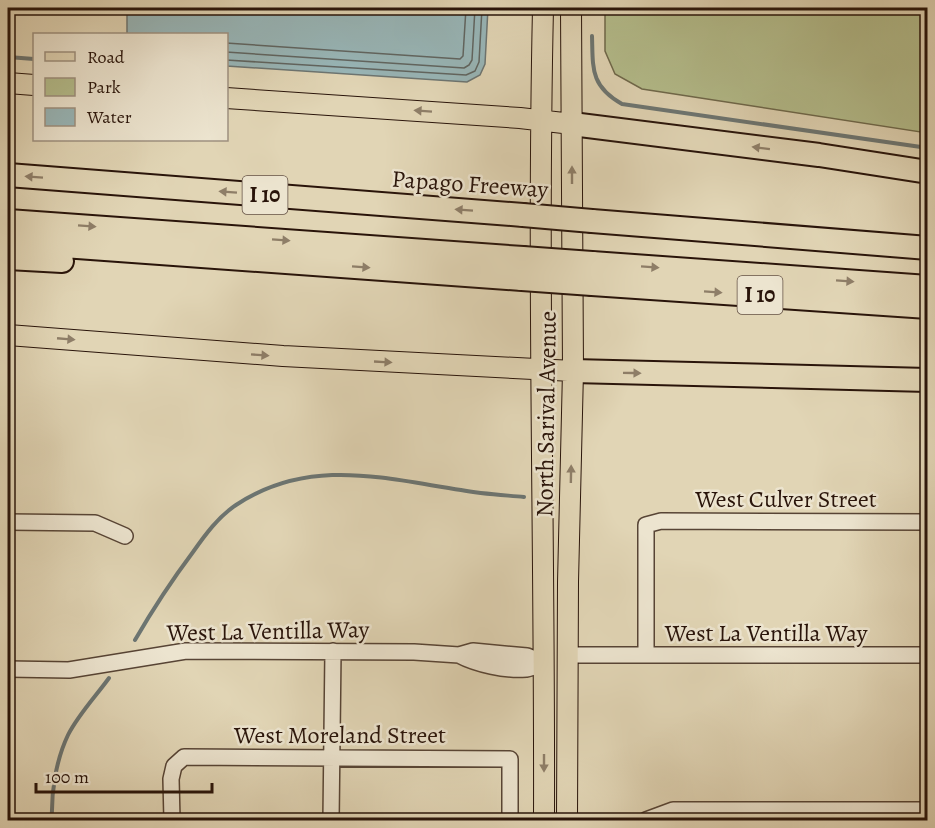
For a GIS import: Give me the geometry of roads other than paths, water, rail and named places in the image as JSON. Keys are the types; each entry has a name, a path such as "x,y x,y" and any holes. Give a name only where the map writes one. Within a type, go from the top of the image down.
{"highway":[{"path":"572,124 819,155 927,172"},
{"name":"Papago Freeway","path":"8,175 927,248"},
{"path":"8,220 523,268"},
{"name":"I 10","path":"8,242 523,268 927,307"},
{"path":"8,258 71,261 156,251"},
{"path":"592,273 927,287"},
{"path":"573,371 927,380"}],"main road":[{"name":"North Sarival Avenue","path":"543,8 540,370 545,663 544,820"},
{"name":"North Sarival Avenue","path":"567,812 573,371 571,8"},
{"path":"8,83 33,85"},
{"path":"228,98 572,124"},
{"path":"8,335 283,356 573,371"},
{"path":"543,586 555,621 556,651 568,656"},
{"path":"545,663 551,665 559,682 558,749 567,812"}],"street":[{"name":"West Culver Street","path":"646,656 646,525 661,521 927,522"},
{"path":"8,522 95,523 125,536"},
{"name":"West La Ventilla Way","path":"8,669 69,670 186,651 414,652 459,655 473,651 527,656 545,663"},
{"path":"331,820 333,651"},
{"name":"West La Ventilla Way","path":"568,656 927,656"},
{"name":"West Moreland Street","path":"172,820 171,779 174,766 184,757 510,759 510,820"},
{"path":"646,820 673,810 882,815 927,810"}],"water":[{"path":"127,8 488,8 485,64 480,75 467,82 228,66 228,33 127,33"}],"waterway":[{"path":"592,36 595,75 604,90 622,104 928,148"},
{"path":"8,57 33,59"},
{"path":"135,640 170,584 212,527 236,505 263,490 291,481 318,476 346,475 524,497"},
{"path":"52,820 55,776 68,735 109,678"}]}
